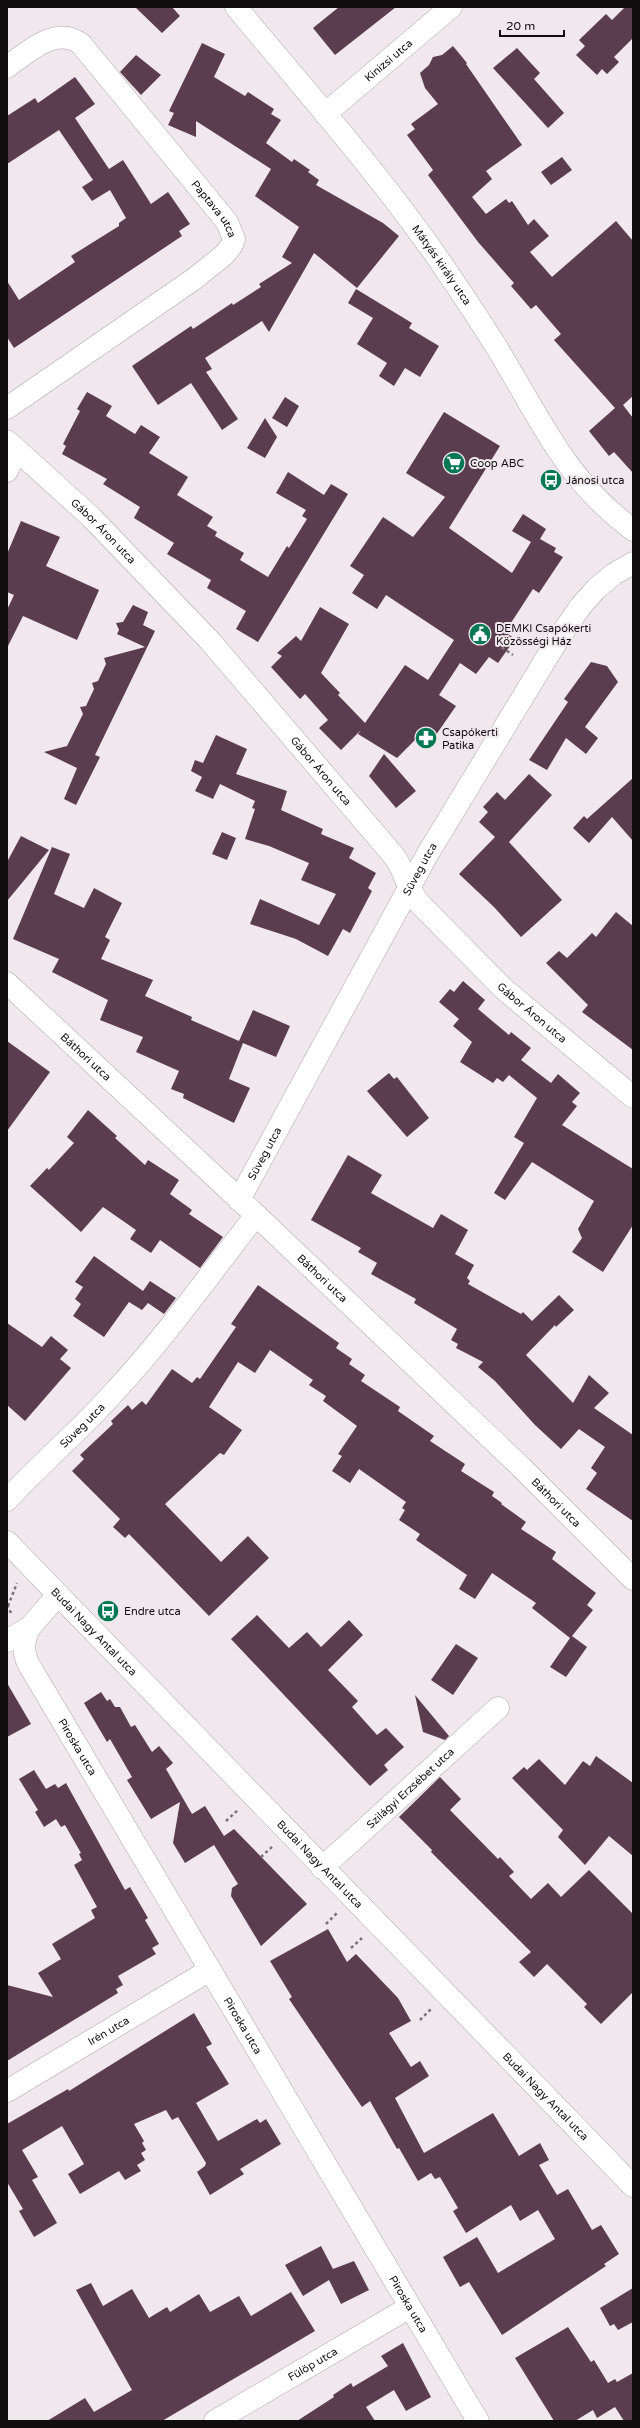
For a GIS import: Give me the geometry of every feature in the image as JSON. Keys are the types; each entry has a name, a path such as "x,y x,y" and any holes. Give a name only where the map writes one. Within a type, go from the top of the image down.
{"street":[{"name":"Mátyás király utca","path":"236,7 393,196 438,258 501,355 564,461 596,499 633,530"},
{"name":"Kinizsi utca","path":"325,114 451,7"},
{"name":"Paptava utca","path":"7,67 37,46 54,38 68,37 81,44 227,222 234,239 232,245 224,255 194,279 7,408"},
{"path":"7,471 11,446"},
{"name":"Gábor Áron utca","path":"11,446 92,518 210,642 394,856 403,871 409,890 421,905 505,990 633,1097"},
{"name":"Süveg utca","path":"239,1200 431,848 580,607 605,581 633,563"},
{"name":"Báthori utca","path":"7,983 256,1215 531,1477 633,1579"},
{"name":"Süveg utca","path":"7,1500 37,1467 115,1392 162,1338 256,1215"},
{"name":"Budai Nagy Antal utca","path":"7,1542 322,1868 633,2186"},
{"path":"7,1641 30,1627 58,1596"},
{"name":"Piroska utca","path":"30,1627 24,1643 24,1652 29,1665 478,2421"},
{"name":"Szilágyi Erzsébet utca","path":"322,1868 498,1708"},
{"name":"Irén utca","path":"7,2091 210,1970"},
{"name":"Fülöp utca","path":"214,2421 410,2307"}],"path":[{"path":"497,644 513,655"},
{"path":"7,1607 19,1578"},
{"path":"226,1821 238,1809"},
{"path":"261,1857 273,1846"},
{"path":"326,1924 339,1911"},
{"path":"351,1948 363,1936"},
{"path":"420,2020 433,2008"}],"building":[{"path":"135,7 172,7 180,16 162,33"},
{"path":"339,7 396,7 335,55 313,28"},
{"path":"625,7 633,7 633,38 614,57 619,62 607,74 602,69 597,75 576,55 585,46 579,40 606,14 612,20"},
{"path":"202,43 225,54 214,77 245,96 248,92 274,109 271,114 281,120 266,143 292,162 294,159 310,170 308,172 319,180 316,185 383,223 399,236 357,288 314,253 269,332 262,321 205,358 212,369 206,372 238,419 222,430 191,383 158,405 132,366 191,326 193,329 232,303 233,305 261,287 259,284 292,263 282,257 299,227 255,196 271,169 196,121 196,137 168,125 174,113 169,111"},
{"path":"453,46 467,63 466,64 522,145 486,171 492,179 472,197 486,214 506,199 509,203 512,201 528,225 534,219 549,236 530,252 552,277 616,221 633,241 633,396 623,405 633,418 633,473 614,452 609,456 589,431 615,408 554,340 561,334 536,305 531,309 511,286 514,283 478,242 428,175 433,170 407,135 415,129 411,124 438,104 425,88 420,73 429,65 433,57 442,55"},
{"path":"517,48 540,73 534,79 564,113 548,128 493,68"},
{"path":"136,55 161,75 141,95 120,72"},
{"path":"75,77 95,104 75,118 109,169 123,160 151,204 168,192 190,224 179,231 182,236 14,348 7,337 7,281 19,300 75,262 71,256 119,226 119,223 126,218 110,190 92,201 82,187 93,180 59,130 7,164 7,116 35,98 38,103"},
{"path":"562,157 572,170 551,185 541,172"},
{"path":"356,289 412,323 409,328 439,346 420,377 405,368 394,386 379,376 387,363 357,344 373,318 348,303"},
{"path":"87,392 112,406 106,416 135,434 141,425 160,437 149,453 188,477 177,495 213,517 207,526 217,532 215,536 244,553 240,560 268,577 287,546 289,548 307,519 302,516 306,510 276,493 288,472 324,495 331,484 348,494 258,642 236,629 246,611 207,588 211,580 167,554 174,543 134,518 140,507 103,484 107,479 62,454 66,446 63,444 80,411 77,409"},
{"path":"285,397 299,406 287,427 272,418"},
{"path":"444,412 500,446 449,528 512,573 531,542 512,531 523,514 546,529 540,539 556,548 554,552 563,557 539,593 533,589 505,632 515,639 498,663 489,657 476,674 460,663 439,695 456,706 429,745 418,737 397,758 358,734 361,730 341,750 319,728 328,720 305,694 300,699 271,667 282,656 277,653 296,636 301,641 320,607 349,624 321,673 340,693 338,695 365,723 405,665 428,680 454,640 386,595 377,609 352,593 364,575 350,566 383,517 413,537 445,497 406,473"},
{"path":"265,418 277,437 265,458 247,448"},
{"path":"21,521 60,537 46,566 99,590 77,640 23,616 7,648 7,610 14,595 7,592 7,554"},
{"path":"133,605 148,612 143,625 155,631 95,755 100,757 76,805 64,799 77,768 44,752 67,746 83,714 80,707 86,706 94,689 92,683 98,681 106,664 104,658 145,647 117,634 119,630 116,623 123,622"},
{"path":"591,662 607,666 618,682 585,727 598,738 586,754 566,738 547,770 529,760 568,702 564,699"},
{"path":"216,735 247,749 236,774 287,791 281,810 323,829 321,834 354,848 349,858 376,873 368,888 372,891 350,933 343,929 328,956 296,939 250,924 260,899 319,925 336,894 301,880 309,863 269,846 245,839 255,809 252,808 255,801 220,784 213,799 195,791 202,777 191,771 195,760 203,763"},
{"path":"384,754 416,791 396,808 369,776"},
{"path":"529,774 552,795 509,842 562,900 521,937 494,907 459,874 495,837 479,822 488,812 483,807 497,792 505,800"},
{"path":"633,778 633,841 612,817 589,843 573,828 584,816 587,819"},
{"path":"222,832 236,838 227,860 212,854"},
{"path":"21,836 49,850 7,901 7,862"},
{"path":"52,847 70,854 54,894 84,908 94,888 122,903 105,937 110,940 101,959 153,980 145,996 192,1017 191,1020 239,1041 253,1010 290,1026 276,1057 243,1043 229,1079 250,1088 234,1123 183,1098 184,1094 171,1089 179,1071 136,1052 143,1037 100,1020 108,1000 52,972 59,959 13,939"},
{"path":"616,912 633,926 633,1050 582,1012 588,1005 546,963 559,951 567,958 592,933 596,937"},
{"path":"463,981 485,1000 478,1009 509,1035 511,1032 531,1048 521,1060 551,1083 558,1074 580,1093 572,1102 577,1106 562,1125 633,1169 633,1225 603,1272 572,1252 582,1238 578,1229 594,1201 532,1162 505,1200 494,1193 524,1143 514,1137 537,1098 509,1075 503,1082 497,1078 493,1083 460,1062 472,1042 453,1026 459,1019 439,1002 450,989 454,992"},
{"path":"7,1041 50,1072 7,1131"},
{"path":"389,1073 394,1079 397,1077 429,1118 407,1137 367,1091"},
{"path":"88,1110 117,1136 115,1138 145,1165 148,1160 179,1180 170,1194 192,1210 189,1214 223,1237 200,1268 160,1240 151,1253 130,1239 136,1230 103,1207 81,1232 30,1186 47,1168 49,1170 74,1143 67,1137"},
{"path":"348,1155 382,1175 371,1193 433,1228 441,1214 468,1230 455,1254 474,1265 467,1278 470,1281 468,1284 521,1314 523,1312 532,1321 559,1295 574,1310 556,1327 555,1325 526,1355 573,1403 589,1375 609,1393 594,1408 633,1435 633,1521 586,1489 597,1473 591,1468 605,1447 579,1429 561,1449 535,1425 495,1381 478,1367 483,1362 456,1348 458,1344 451,1340 457,1329 414,1303 416,1299 371,1274 377,1263 358,1252 361,1248 311,1220"},
{"path":"94,1256 143,1291 150,1281 176,1298 164,1314 148,1303 142,1310 129,1302 104,1337 73,1316 81,1304 75,1299 83,1287 75,1282"},
{"path":"258,1285 339,1343 336,1348 352,1359 349,1364 365,1375 361,1381 400,1407 398,1411 434,1436 430,1441 465,1464 461,1471 494,1492 492,1496 526,1522 521,1529 556,1552 552,1559 596,1593 587,1605 593,1610 572,1636 587,1647 566,1677 550,1667 570,1638 532,1608 536,1603 492,1573 475,1599 459,1589 467,1575 416,1540 420,1534 399,1520 405,1510 402,1508 406,1502 359,1469 350,1483 332,1471 342,1456 338,1454 357,1426 323,1401 326,1396 309,1385 313,1380 270,1350 255,1373 238,1362 209,1407 242,1430 224,1455 220,1453 165,1504 221,1562 248,1536 269,1558 209,1616 129,1534 125,1538 113,1527 120,1519 72,1471 84,1459 80,1455 113,1424 111,1421 128,1405 132,1410 142,1401 146,1405 172,1369 192,1383 197,1377 200,1379 236,1327 231,1324"},
{"path":"7,1323 42,1347 51,1336 68,1350 60,1359 71,1368 25,1421 7,1405"},
{"path":"257,1615 289,1648 307,1632 321,1647 349,1620 363,1635 328,1670 358,1701 352,1707 377,1735 386,1728 404,1747 384,1765 388,1770 370,1786 231,1639"},
{"path":"456,1644 478,1658 453,1695 431,1680"},
{"path":"7,1683 31,1724 7,1737"},
{"path":"101,1692 107,1701 110,1699 115,1707 120,1707 131,1727 135,1725 152,1752 159,1746 173,1763 166,1769 192,1814 205,1806 224,1836 234,1829 307,1904 261,1946 231,1896 232,1888 238,1884 214,1845 185,1863 173,1843 180,1802 151,1819 127,1780 132,1777 110,1739 107,1742 84,1703"},
{"path":"415,1695 449,1736 445,1740 423,1732"},
{"path":"596,1756 633,1783 633,1856 609,1836 585,1865 558,1837 563,1830 512,1778 524,1767 527,1770 539,1759 565,1785 583,1761 590,1766"},
{"path":"34,1770 46,1789 55,1784 58,1788 66,1783 125,1890 130,1887 148,1918 145,1920 159,1944 152,1948 156,1954 118,1976 123,1985 116,1989 118,1993 7,2061 7,1985 53,1997 38,1973 61,1959 52,1944 95,1918 91,1910 97,1907 74,1865 82,1860 79,1854 81,1853 65,1825 61,1827 56,1819 44,1827 35,1812 38,1810 19,1779"},
{"path":"440,1777 461,1799 450,1810 498,1859 500,1857 514,1872 509,1876 531,1899 548,1883 561,1897 589,1870 633,1914 633,1992 601,2024 584,2007 587,2004 547,1964 534,1977 519,1962 531,1952 431,1852 432,1850 399,1817"},
{"path":"328,1929 347,1962 356,1954 398,1998 411,2021 389,2033 411,2067 420,2061 429,2076 395,2098 424,2153 493,2113 519,2156 540,2143 549,2160 539,2165 557,2195 568,2189 592,2230 601,2225 619,2254 604,2264 606,2266 502,2335 469,2282 460,2287 443,2257 477,2237 498,2273 555,2239 538,2210 520,2221 511,2205 466,2233 453,2211 458,2208 440,2177 435,2179 431,2173 418,2181 399,2148 397,2149 370,2101 362,2107 289,1999 292,1997 270,1961"},
{"path":"194,2013 212,2044 206,2047 229,2084 196,2103 218,2141 257,2119 260,2123 266,2119 281,2144 240,2169 244,2174 210,2195 197,2172 205,2166 206,2163 178,2117 172,2120 166,2110 134,2124 144,2141 142,2143 146,2150 141,2153 145,2160 137,2165 141,2171 125,2180 119,2171 80,2194 68,2174 84,2164 62,2126 22,2150 38,2177 32,2180 57,2223 34,2237 19,2211 23,2209 7,2182 7,2124 68,2089 69,2091"},
{"path":"321,2246 333,2269 354,2261 369,2290 341,2304 329,2280 303,2296 285,2265"},
{"path":"91,2283 103,2306 132,2289 149,2318 167,2307 170,2312 199,2294 210,2312 239,2296 251,2316 291,2292 315,2331 162,2421 47,2421 85,2398 94,2412 132,2390 76,2290"},
{"path":"633,2288 633,2322 618,2330 614,2324 610,2326 600,2308"},
{"path":"568,2327 591,2362 594,2360 608,2383 615,2379 617,2382 633,2373 633,2421 624,2421 615,2407 597,2418 593,2410 575,2421 554,2421 515,2358"},
{"path":"403,2343 431,2397 406,2411 394,2390 366,2407 375,2421 297,2421 334,2397 333,2395 351,2383 353,2387 388,2366 381,2356"}],"place":[{"name":"Coop ABC","path":"454,463"},
{"name":"Jánosi utca","path":"551,480"},
{"name":"DEMKI Csapókerti Közösségi Ház","path":"480,634"},
{"name":"Csapókerti Patika","path":"426,738"},
{"name":"Endre utca","path":"108,1611"}]}
